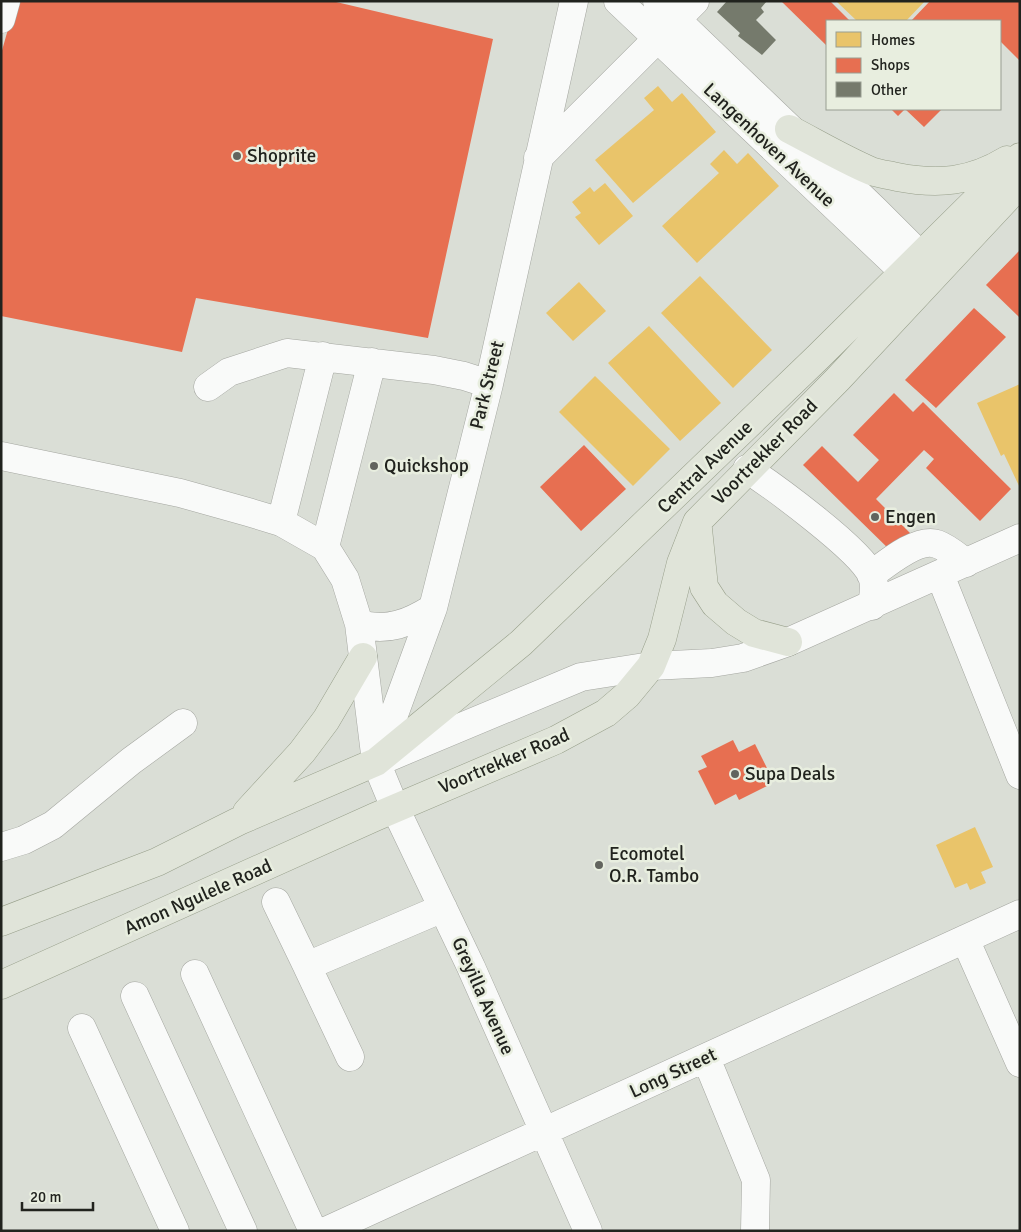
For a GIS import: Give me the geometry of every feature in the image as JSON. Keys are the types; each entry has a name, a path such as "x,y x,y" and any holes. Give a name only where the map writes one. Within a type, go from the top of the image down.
{"main road":[{"path":"789,129 873,172 937,183 970,176 996,166 1020,152"},
{"name":"Central Avenue","path":"920,272 1020,157"},
{"name":"Central Avenue","path":"376,762 522,643 920,272 1020,184"},
{"name":"Voortrekker Road","path":"395,808 556,740 606,713 627,695 651,666 662,639 681,563 697,522 747,469 838,379 920,272"},
{"path":"697,522 704,586 716,604 736,622 754,633 788,642"},
{"path":"239,821 302,752 326,720 363,657"},
{"path":"1,922 157,862 239,821 376,762"},
{"name":"Amon Ngulele Road","path":"1,985 395,808"}],"street":[{"path":"1,19 6,1"},
{"name":"Park Street","path":"376,762 433,608 489,384 574,1"},
{"name":"Langenhoven Avenue","path":"618,1 658,40 920,272"},
{"name":"Langenhoven Avenue","path":"657,1 687,10 789,129 920,272"},
{"path":"538,158 687,10"},
{"path":"208,387 229,372 287,352 434,370 464,376 489,384"},
{"path":"280,522 322,356"},
{"path":"1,456 180,493 280,522 325,547 372,362"},
{"path":"747,469 776,488 850,550 872,575 874,588 872,606"},
{"path":"376,762 580,677 651,666 712,663 743,658 788,642 872,606 1020,538"},
{"path":"872,575 917,545 931,542 952,552 966,563"},
{"name":"Greyilla Avenue","path":"325,547 345,579 360,624 376,762 395,808 588,1231"},
{"path":"940,575 1020,775"},
{"path":"360,624 380,628 395,627 413,620 433,608"},
{"path":"1,847 24,840 53,825 131,761 183,723"},
{"path":"276,902 350,1057"},
{"path":"307,966 442,908"},
{"name":"Long Street","path":"326,1231 1020,914"},
{"path":"972,936 1020,1024"},
{"path":"972,936 1020,1063"},
{"path":"195,974 314,1231"},
{"path":"135,996 243,1231"},
{"path":"82,1028 175,1231"},
{"path":"706,1058 756,1180 755,1231"}],"building: Homes":[{"path":"836,1 925,1 907,20 856,20"},
{"path":"658,86 672,102 682,93 716,132 633,203 595,160 654,110 644,98"},
{"path":"724,150 737,164 748,153 779,186 697,263 662,226 719,173 710,164"},
{"path":"605,183 633,216 599,245 575,217 581,213 572,202 590,187 594,192"},
{"path":"700,276 772,350 733,388 661,313"},
{"path":"579,282 606,311 573,341 546,313"},
{"path":"649,326 721,403 680,441 608,363"},
{"path":"595,376 670,449 633,486 559,412"},
{"path":"1020,384 1020,488 1004,454 1001,456 977,403"},
{"path":"975,827 993,867 981,872 986,883 970,890 967,883 955,888 936,845"}],"building: Shops":[{"path":"16,1 332,1 493,39 428,338 196,298 182,352 1,316 1,54"},
{"path":"781,1 830,1 849,20 826,20 826,45"},
{"path":"930,1 1020,1 1020,61 1001,42 1001,20 912,20"},
{"path":"892,110 904,110 898,116"},
{"path":"906,110 941,110 924,127"},
{"path":"1020,250 1020,318 986,285"},
{"path":"974,308 1006,337 936,408 905,380"},
{"path":"894,393 913,412 923,402 1011,489 980,521 926,468 934,459 924,450 876,499 912,535 894,554 803,465 822,446 858,482 879,460 853,435"},
{"path":"584,445 626,489 581,531 540,487"},
{"name":"Supa Deals","path":"733,740 739,752 755,744 771,776 766,779 769,785 739,800 736,794 715,805 698,771 707,767 701,756"}],"building: Other":[{"path":"727,1 767,1 761,8 764,12 756,20 776,40 762,55 738,36 740,33 717,12"}],"place":[{"name":"Shoprite","path":"237,156"},
{"name":"Quickshop","path":"374,466"},
{"name":"Engen","path":"875,517"},
{"name":"Supa Deals","path":"735,774"},
{"name":"Ecomotel O.R. Tambo","path":"599,865"}]}
